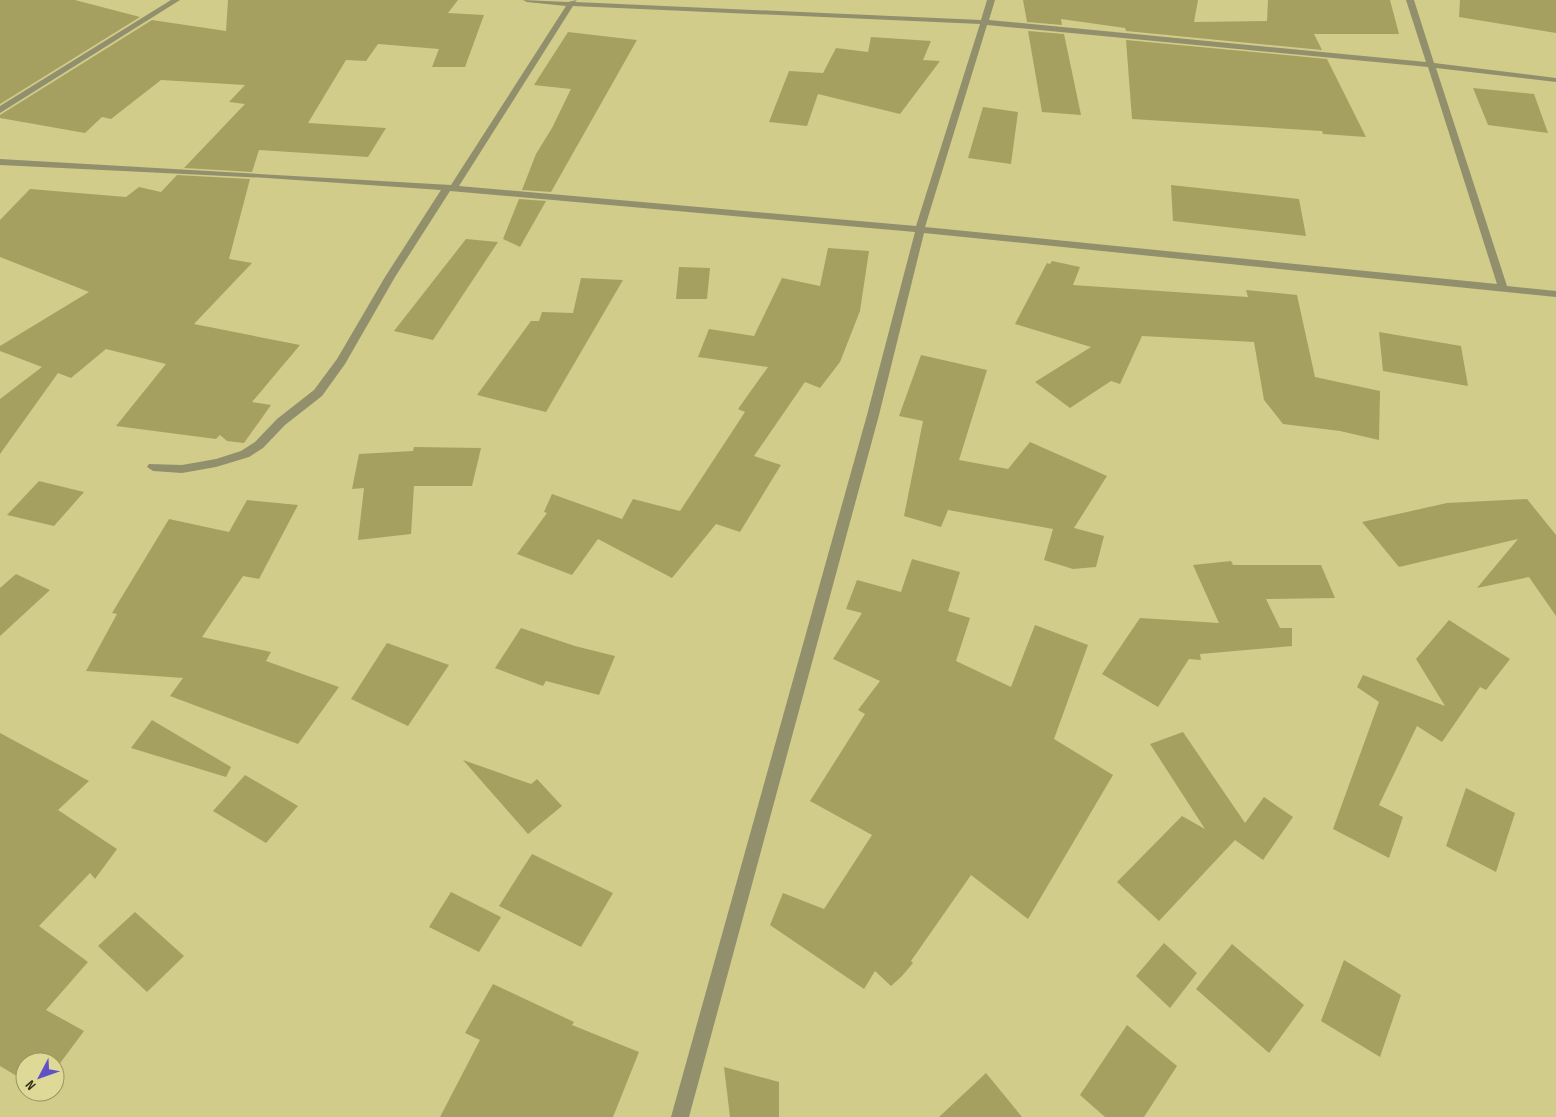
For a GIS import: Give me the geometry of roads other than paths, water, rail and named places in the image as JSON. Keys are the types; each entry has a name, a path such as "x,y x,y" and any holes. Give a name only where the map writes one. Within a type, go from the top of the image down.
{"street":[{"path":"0,110 176,0"},
{"path":"527,0 984,22 1432,65 1556,80"},
{"path":"680,1117 873,415 920,229 990,0"},
{"path":"1410,0 1503,288"},
{"path":"153,467 182,469 216,463 245,454 260,445 281,422 318,393 341,361 390,277 452,187 572,2"},
{"path":"0,162 106,166 452,187 920,229 1556,294"}]}
